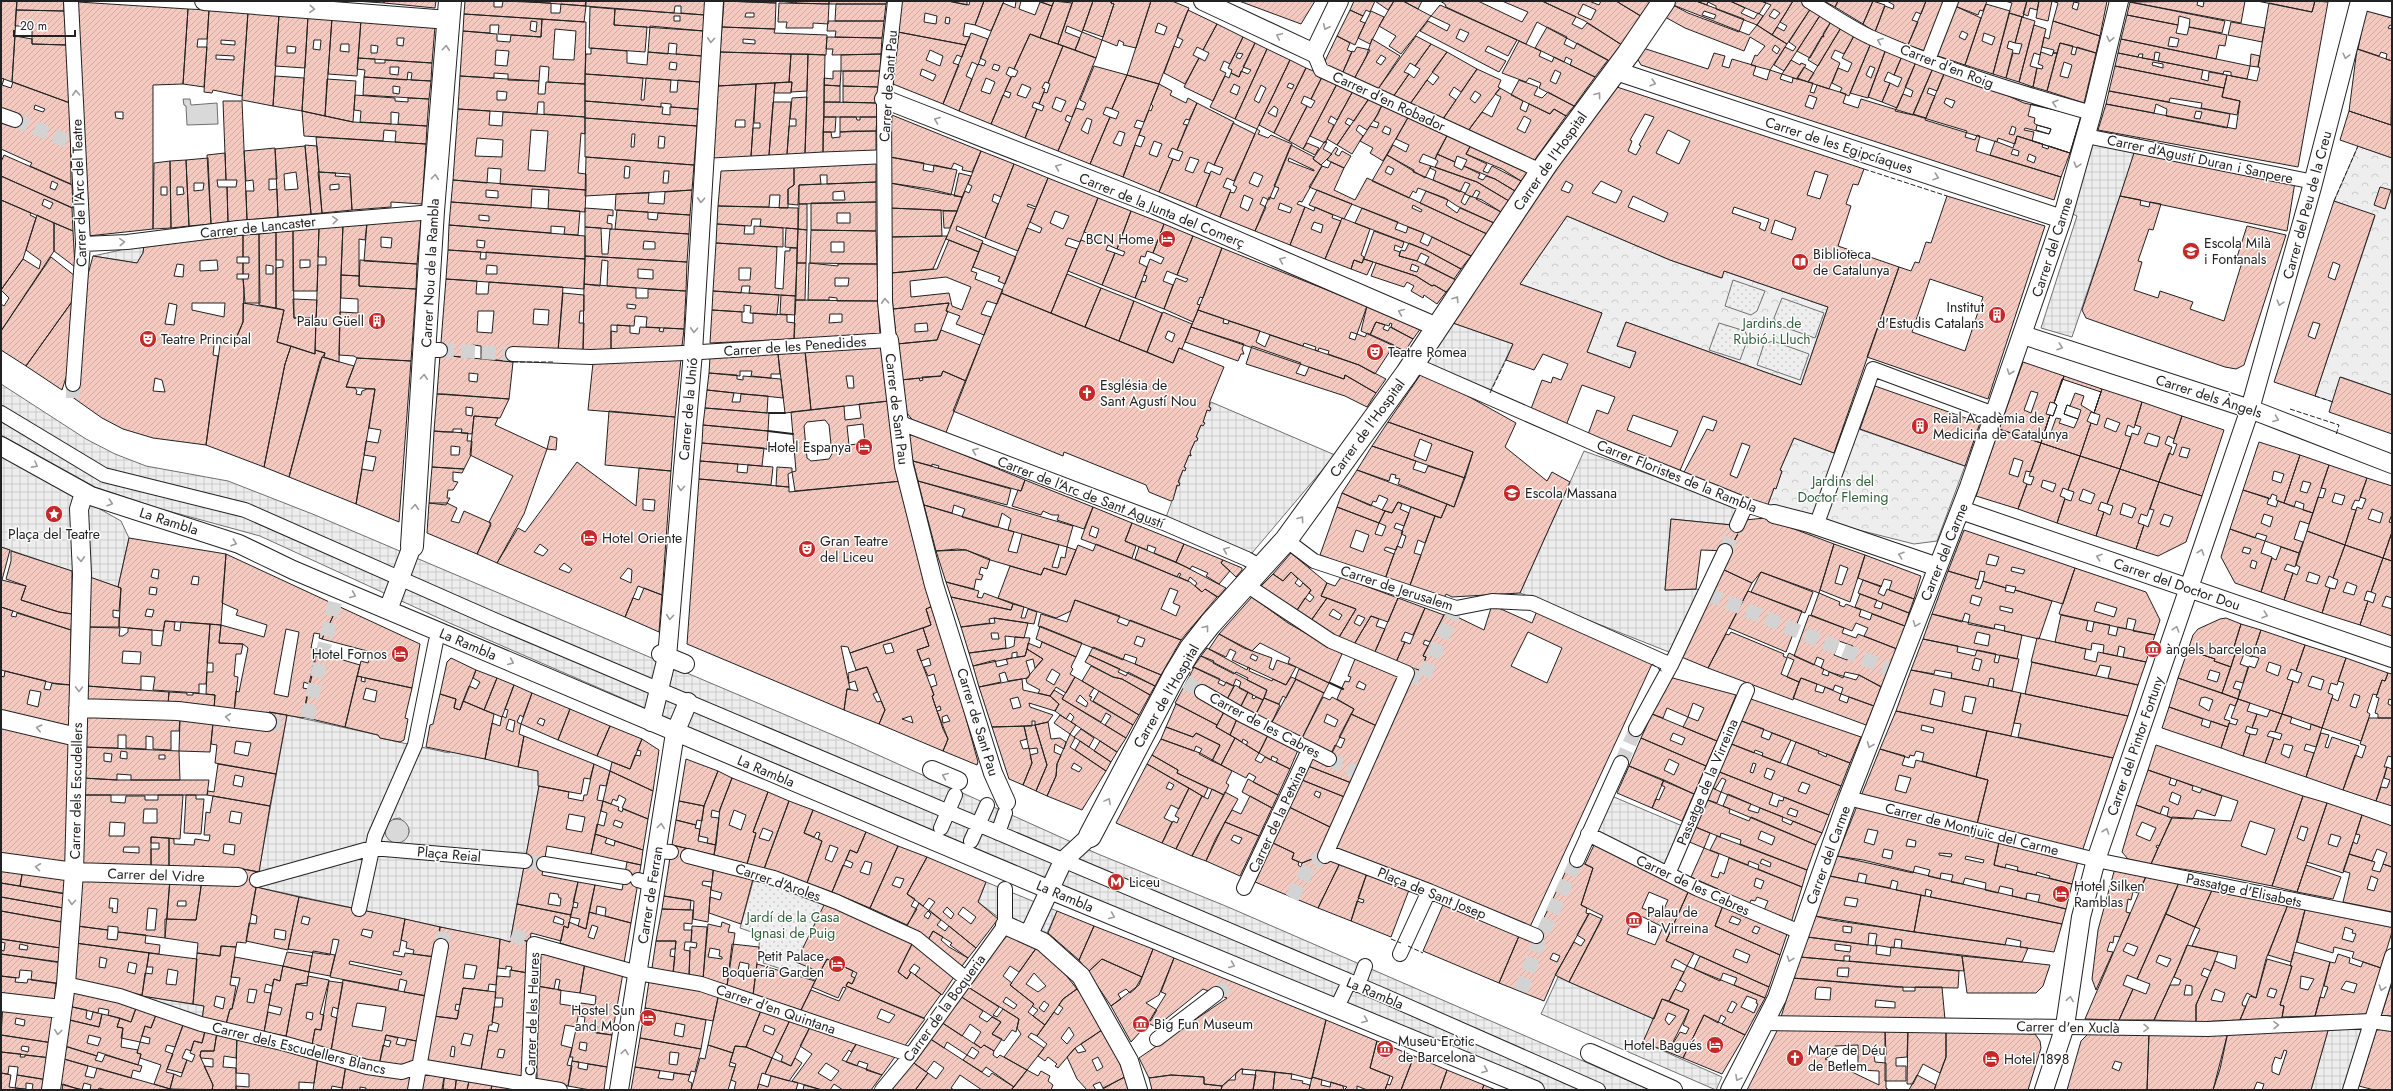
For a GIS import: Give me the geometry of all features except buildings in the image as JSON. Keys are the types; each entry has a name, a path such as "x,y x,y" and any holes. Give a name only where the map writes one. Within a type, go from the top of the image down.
{"street":[{"name":"Carrer de l'Arc del Teatre","path":"71,1 75,144 83,244 73,384"},
{"path":"204,1 449,10"},
{"name":"Carrer de la Unió","path":"651,722 660,689 664,656 692,352 714,1"},
{"name":"Carrer de Sant Pau","path":"895,1 884,100 885,302 904,466 934,585 997,785 1006,807"},
{"path":"1203,1 1314,53 1339,1"},
{"name":"Carrer de l'Hospital","path":"1086,841 1180,679 1206,628 1286,540 1407,373 1541,171 1616,71 1664,1"},
{"name":"Carrer d'en Roig","path":"1809,1 1868,36 1928,60 2004,88 2092,114"},
{"path":"1928,60 1951,1"},
{"name":"Carrer del Carme","path":"1730,1090 1777,998 1848,798 1961,510 2062,219 2092,114 2119,1"},
{"name":"Carrer del Peu de la Creu","path":"2250,409 2314,182 2360,1"},
{"path":"2366,1 2392,8"},
{"name":"Carrer Nou de la Rambla","path":"412,546 433,350 433,212 449,10"},
{"name":"Carrer d'en Robador","path":"1314,53 1321,70 1541,171"},
{"name":"Carrer de les Egipcíaques","path":"1616,71 2062,219"},
{"name":"Carrer de la Junta del Comerç","path":"884,100 1155,205 1437,327"},
{"path":"1,115 15,120"},
{"name":"Carrer d'Agustí Duran i Sanpere","path":"2086,136 2314,182"},
{"name":"Carrer de Lancaster","path":"83,244 127,242 238,228 433,212"},
{"name":"Carrer dels Àngels","path":"2023,335 2250,409 2392,464"},
{"name":"Carrer de les Penedides","path":"701,352 889,340"},
{"path":"513,354 591,357 684,352"},
{"name":"Carrer Floristes de la Rambla","path":"1422,368 1600,446 1746,505 1816,526 1938,567"},
{"path":"1816,526 1873,370 1986,411"},
{"name":"Carrer del Pintor Fortuny","path":"2044,1090 2065,1026 2081,917 2096,860 2250,409"},
{"name":"La Rambla","path":"1,413 104,475 245,510 688,702 1353,983 1598,1090"},
{"name":"Carrer de l'Arc de Sant Agustí","path":"898,422 1164,523 1247,559 1261,567"},
{"name":"La Rambla","path":"1,446 84,493 239,544 293,570 651,722 1048,895 1535,1090"},
{"name":"Carrer dels Escudellers","path":"52,1090 61,1009 66,984 74,872 82,574 79,509 84,493"},
{"path":"1737,525 1746,505"},
{"name":"Carrer del Doctor Dou","path":"1961,510 2392,658"},
{"name":"Carrer de Jerusalem","path":"1286,540 1314,561 1456,608 1492,601 1532,603 1671,665"},
{"path":"388,610 412,546"},
{"path":"1636,729 1671,665 1707,593 1725,551"},
{"name":"Plaça de Sant Josep","path":"1245,584 1331,641 1407,673 1360,774 1326,854 1429,891 1536,936"},
{"path":"359,910 375,836 415,745 436,641"},
{"path":"664,656 685,664"},
{"name":"Passatge de la Virreina","path":"1668,874 1747,690"},
{"name":"Carrer de les Cabres","path":"1202,692 1308,750 1329,759"},
{"name":"Carrer de Ferran","path":"619,1090 638,973 638,880 664,852 675,733 688,702"},
{"path":"78,708 178,711 267,722"},
{"path":"1,719 77,737"},
{"name":"Carrer de la Petxina","path":"1244,888 1308,750"},
{"path":"1577,860 1621,763"},
{"path":"932,770 956,788 941,828"},
{"name":"Carrer de Montjuïc del Carme","path":"1848,798 2096,860"},
{"path":"971,841 987,805"},
{"path":"998,833 1006,807"},
{"name":"Carrer de les Cabres","path":"1588,834 1698,889 1800,932"},
{"name":"La Rambla","path":"1048,895 1063,861 1086,841"},
{"name":"Plaça Reial","path":"257,880 372,848 525,860"},
{"name":"Carrer d'Aroles","path":"688,856 774,878 837,902 916,938 965,978"},
{"name":"Passatge d'Elisabets","path":"2096,860 2392,920"},
{"name":"Carrer del Vidre","path":"1,862 74,872 238,877"},
{"path":"544,864 638,880"},
{"path":"1005,889 1005,925 1036,938 1081,976 1129,1061 1138,1090"},
{"path":"1400,954 1429,891"},
{"path":"1036,938 1048,895"},
{"name":"Carrer de la Boqueria","path":"882,1090 910,1055 1005,925"},
{"name":"Carrer de les Heures","path":"529,1087 534,944 638,973"},
{"path":"415,1090 432,1007 441,946"},
{"path":"2350,1090 2392,956"},
{"path":"1339,1003 1366,966"},
{"name":"Carrer d'en Quintana","path":"638,973 701,984 910,1055"},
{"name":"Carrer dels Escudellers Blancs","path":"66,984 139,1001 201,1024 286,1044 367,1067 402,1072 419,1066"},
{"path":"1157,1039 1216,994"},
{"path":"1,1002 61,1009"},
{"name":"Carrer d'en Xuclà","path":"1764,1023 2208,1029 2371,1021 2392,1024"},
{"path":"1590,1053 1673,1090"},
{"path":"419,1066 529,1087 560,1090"}],"green space":[{"path":"2358,146 2392,158 2392,395 2341,377 2333,402 2315,396 2375,216 2334,201"},
{"name":"Jardins de Rubió i Lluch","path":"1567,216 1670,260 1721,278 1724,271 1828,307 1801,385 1626,322 1617,346 1636,352 1630,368 1587,352 1602,313 1520,284"},
{"path":"1733,280 1765,291 1757,311 1751,315 1725,306"},
{"path":"1782,298 1824,313 1815,338 1778,325 1774,318"},
{"path":"1719,323 1745,331 1748,338 1740,360 1709,350"},
{"path":"1773,341 1809,354 1800,380 1757,365 1764,344"},
{"name":"Jardins del Doctor Fleming","path":"1844,424 1965,466 1937,541 1914,544 1767,507 1774,488 1776,488 1782,471 1780,470 1794,438 1834,453"},
{"name":"Jardí de la Casa Ignasi de Puig","path":"754,878 838,906 875,968 861,994 818,975 815,980 763,963 764,959 758,958 760,935 740,928"}],"shaded area":[{"path":"183,99 190,99 191,105 217,103 218,124 187,125 186,106 184,105"},
{"path":"2088,127 2140,137 2072,337 2041,328 2077,216 2064,210"},
{"path":"144,245 143,253 137,263 93,256"},
{"path":"1450,322 1513,344 1488,396 1419,367"},
{"path":"1,384 86,439 115,454 146,466 228,481 315,515 847,741 1098,854 1228,907 1650,1090 1542,1090 661,715 445,621 260,536 161,509 95,487 1,435"},
{"path":"1211,402 1335,455 1247,559 1164,523 1183,470 1186,468 1184,467 1189,455 1191,456 1190,452 1195,441 1198,439 1196,437 1201,425 1205,423 1203,422 1207,410 1211,408 1209,407"},
{"path":"1584,451 1749,510 1742,526 1671,519 1665,590 1711,589 1679,656 1520,593"},
{"name":"Plaça del Teatre","path":"1,453 121,521 129,538 118,587 1,547"},
{"path":"287,715 378,735 380,738 449,753 451,751 538,771 539,786 510,942 256,887","holes":["400,818 409,829 409,833 403,841 396,843 393,819"]},
{"path":"1607,794 1687,828 1668,874 1588,834"},
{"path":"397,819 406,822 409,831 406,840 397,843 388,840 385,831 388,822"},
{"path":"986,882 1057,911 1043,942 998,917 978,902"},
{"path":"1558,977 1654,1019 1643,1042 1722,1077 1716,1090 1541,1014"},
{"path":"142,996 204,1006 202,1019 138,1003"},
{"path":"2371,1021 2350,1090 2311,1090 2329,1027"}],"tunnel":[{"path":"15,120 70,142"},
{"path":"440,350 513,354"},
{"path":"73,384 73,399"},
{"path":"1725,551 1737,525"},
{"path":"1708,594 1889,669"},
{"path":"307,718 335,602"},
{"path":"1407,673 1422,680 1456,608"},
{"path":"1186,682 1202,692"},
{"path":"267,722 285,724"},
{"path":"1621,763 1636,729"},
{"path":"1329,759 1358,773"},
{"path":"1292,898 1311,863 1325,856"},
{"path":"1521,991 1540,939 1577,860"},
{"path":"525,861 544,864"},
{"path":"441,946 445,928"},
{"path":"512,934 534,944"},
{"path":"1216,994 1233,982"}],"fence":[{"path":"2334,201 2358,146"},
{"path":"1864,169 1947,196"},
{"path":"1490,393 1506,360"},
{"path":"513,362 553,362"},
{"path":"2315,396 2333,402"},
{"path":"2290,409 2339,425 2336,435"},
{"path":"1652,664 1663,672"},
{"path":"1391,939 1401,943"},
{"path":"1408,946 1423,953"}],"wall":[{"path":"769,413 785,413"},
{"path":"768,431 793,434"},
{"path":"767,449 794,451"},
{"path":"1330,683 1343,689"}],"place":[{"name":"BCN Home","path":"1167,239"},
{"name":"Escola Milà i Fontanals","path":"2191,251"},
{"name":"Biblioteca de Catalunya","path":"1800,262"},
{"name":"Institut d'Estudis Catalans","path":"1997,315"},
{"name":"Palau Güell","path":"377,321"},
{"name":"Teatre Principal","path":"148,339"},
{"name":"Teatre Romea","path":"1375,352"},
{"name":"Església de Sant Agustí Nou","path":"1087,393"},
{"name":"Reial Acadèmia de Medicina de Catalunya","path":"1920,426"},
{"name":"Hotel Espanya","path":"864,447"},
{"name":"Escola Massana","path":"1512,493"},
{"name":"Plaça del Teatre","path":"54,514"},
{"name":"Hotel Oriente","path":"589,538"},
{"name":"Gran Teatre del Liceu","path":"807,549"},
{"name":"àngels barcelona","path":"2153,649"},
{"name":"Hotel Fornos","path":"400,654"},
{"name":"Liceu","path":"1116,882"},
{"name":"Hotel Silken Ramblas","path":"2061,894"},
{"name":"Palau de la Virreina","path":"1634,920"},
{"name":"Petit Palace Boquería Garden","path":"837,964"},
{"name":"Hostel Sun and Moon","path":"648,1018"},
{"name":"Big Fun Museum","path":"1141,1024"},
{"name":"Hotel Bagués","path":"1715,1045"},
{"name":"Museu Eròtic de Barcelona","path":"1385,1049"},
{"name":"Mare de Déu de Betlem","path":"1795,1058"},
{"name":"Hotel 1898","path":"1991,1059"}]}
